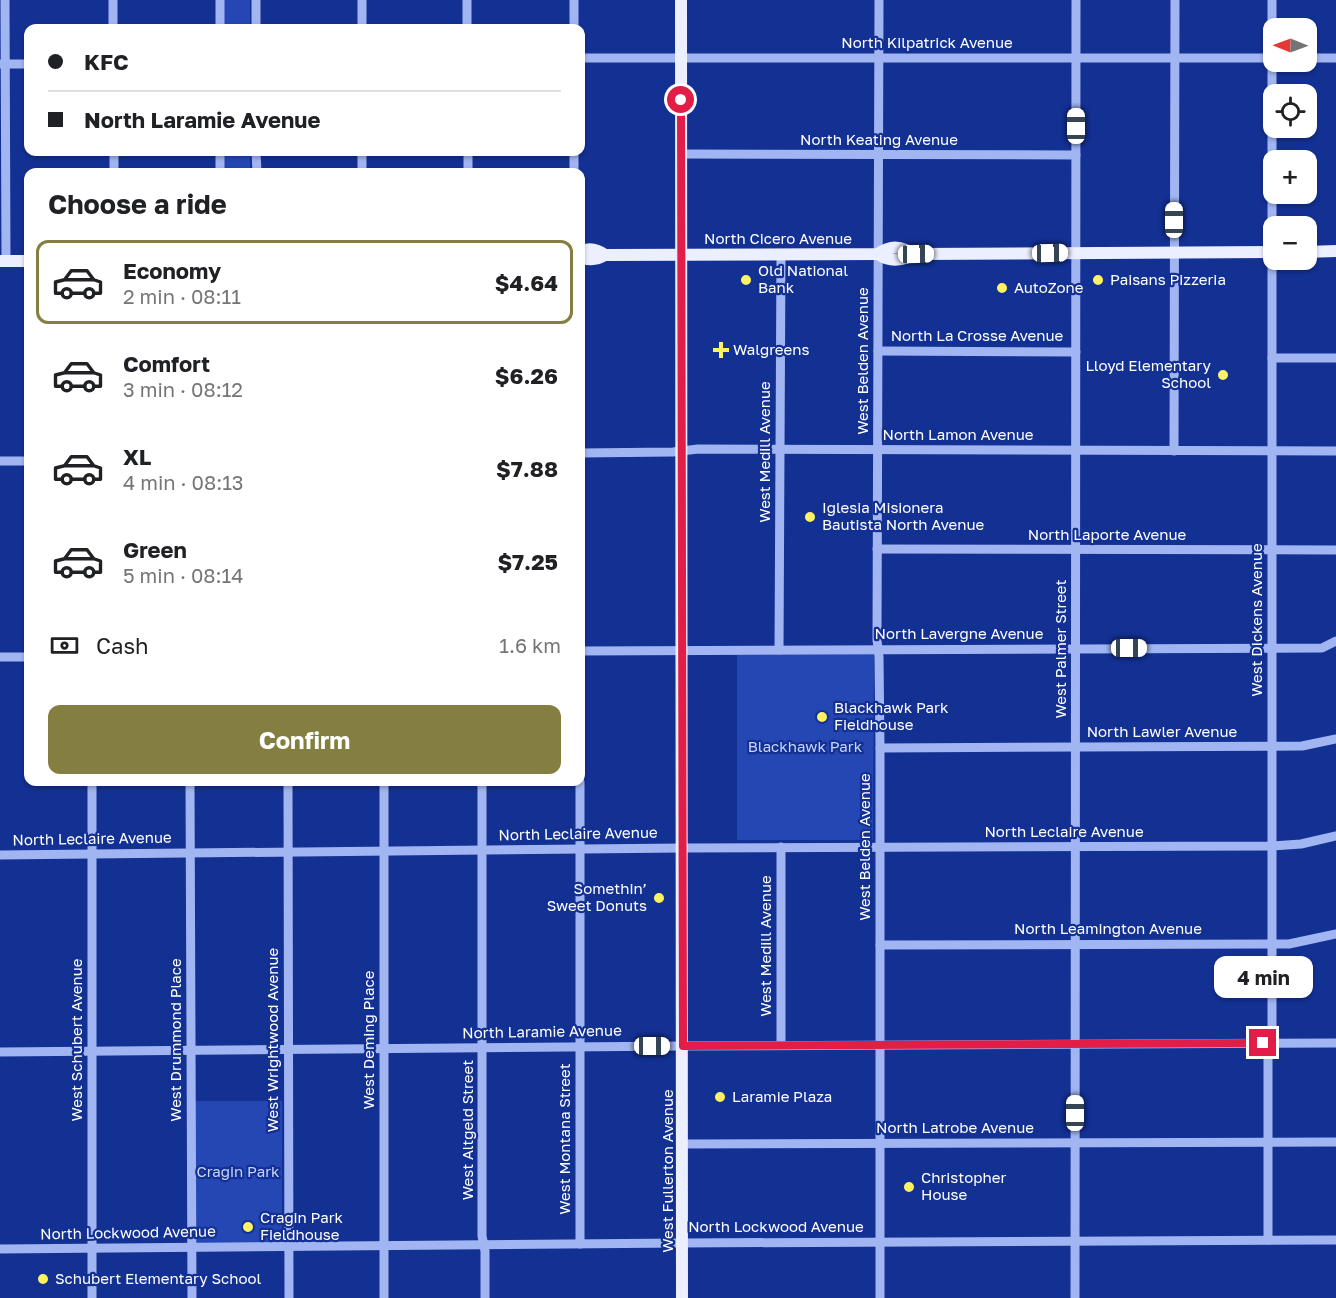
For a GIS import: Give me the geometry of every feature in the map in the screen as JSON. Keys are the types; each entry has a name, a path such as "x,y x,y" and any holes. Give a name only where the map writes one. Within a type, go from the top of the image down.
{"main road":[{"name":"West Fullerton Avenue","path":"681,0 682,1298"},
{"name":"North Cicero Avenue","path":"585,259 598,259 605,255 878,254 887,247 904,248 916,254 1263,252"},
{"name":"North Cicero Avenue","path":"585,250 597,250 605,255"},
{"path":"1317,252 1336,251"},
{"path":"3,261 24,261"}],"street":[{"path":"3,261 5,0"},
{"path":"113,0 113,24"},
{"path":"220,0 220,24"},
{"path":"256,0 256,24"},
{"path":"362,0 362,24"},
{"path":"467,24 468,0"},
{"path":"574,0 574,24"},
{"name":"West Belden Avenue","path":"879,0 880,1298"},
{"name":"West Palmer Street","path":"1075,1298 1076,0"},
{"path":"1174,451 1175,0"},
{"name":"West Dickens Avenue","path":"1272,0 1272,18"},
{"name":"North Kilpatrick Avenue","path":"585,58 1263,58"},
{"path":"1317,58 1336,58"},
{"path":"3,64 24,64"},
{"name":"West Dickens Avenue","path":"1273,72 1273,216"},
{"name":"North Keating Avenue","path":"681,154 1076,155"},
{"name":"West Medill Avenue","path":"778,650 781,254"},
{"name":"West Dickens Avenue","path":"1268,1240 1268,1052 1272,1033 1273,270"},
{"name":"North La Crosse Avenue","path":"878,351 1076,352"},
{"path":"1272,358 1336,358"},
{"name":"North Lamon Avenue","path":"585,453 780,449 1336,451"},
{"path":"0,461 24,460"},
{"name":"North Laporte Avenue","path":"878,549 1336,550"},
{"name":"North Lavergne Avenue","path":"585,651 1322,648 1336,641"},
{"path":"0,657 24,657"},
{"name":"North Lawler Avenue","path":"880,748 1302,746 1336,739"},
{"name":"West Schubert Avenue","path":"92,786 92,1298"},
{"name":"West Drummond Place","path":"190,786 192,1298"},
{"name":"West Wrightwood Avenue","path":"288,786 289,1298"},
{"name":"West Deming Place","path":"384,786 384,1298"},
{"name":"West Altgeld Street","path":"482,786 485,1298"},
{"name":"West Montana Street","path":"579,786 580,1244"},
{"name":"North Leclaire Avenue","path":"0,855 682,848 1272,846 1301,844 1336,836"},
{"name":"West Medill Avenue","path":"781,1045 782,848"},
{"name":"North Leamington Avenue","path":"880,945 1272,944 1302,942 1336,934"},
{"name":"North Laramie Avenue","path":"0,1052 1336,1043"},
{"name":"North Latrobe Avenue","path":"682,1144 1336,1142"},
{"name":"North Lockwood Avenue","path":"0,1249 1336,1240"}],"green space":[{"path":"224,0 250,0 250,24 224,24"},
{"path":"223,156 250,156 250,168 223,168"},
{"name":"Blackhawk Park","path":"874,654 873,840 737,840 737,655"},
{"name":"Cragin Park","path":"195,1101 282,1101 282,1243 195,1243"}],"place":[{"name":"Old National Bank","path":"746,280"},
{"name":"Paisans Pizzeria","path":"1098,280"},
{"name":"AutoZone","path":"1002,288"},
{"name":"Walgreens","path":"721,350"},
{"name":"Lloyd Elementary School","path":"1223,375"},
{"name":"Iglesia Misionera Bautista North Avenue","path":"810,517"},
{"name":"Blackhawk Park Fieldhouse","path":"822,717"},
{"name":"Somethin’ Sweet Donuts","path":"659,898"},
{"name":"Laramie Plaza","path":"720,1097"},
{"name":"Christopher House","path":"909,1187"},
{"name":"Cragin Park Fieldhouse","path":"248,1227"},
{"name":"Schubert Elementary School","path":"43,1279"}],"route":[{"path":"681,100 683,1046 1263,1043"}]}
